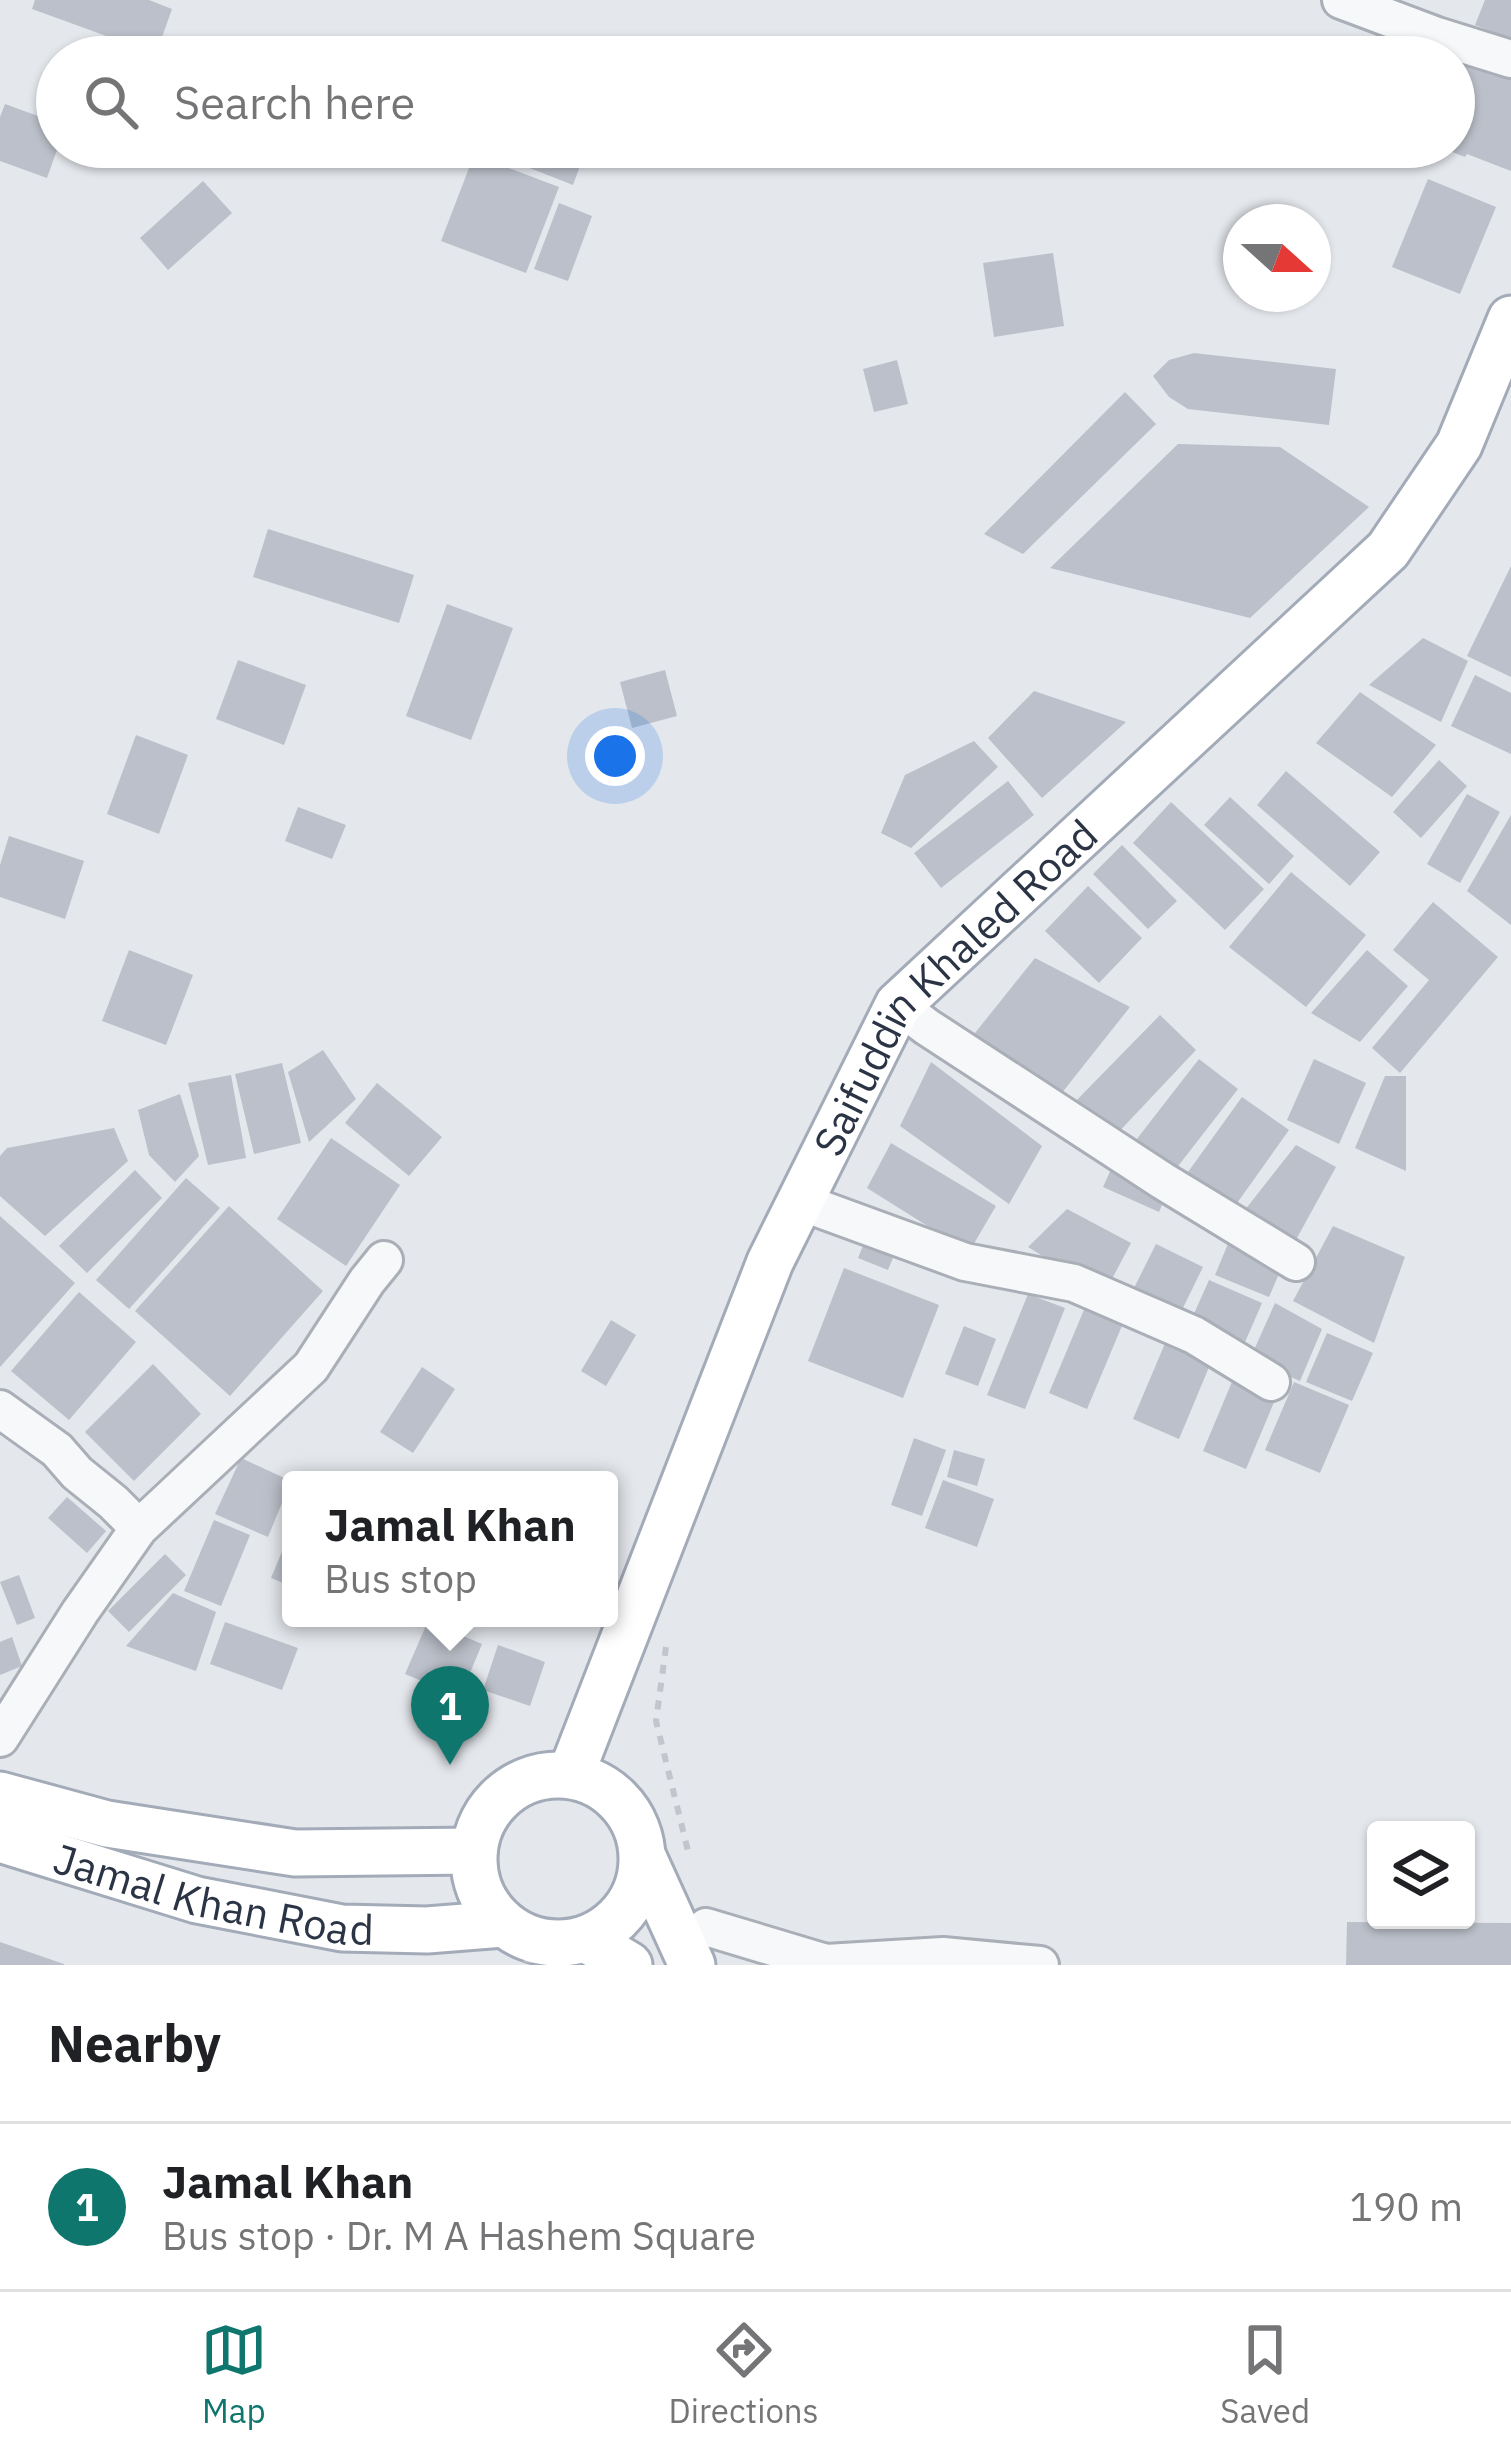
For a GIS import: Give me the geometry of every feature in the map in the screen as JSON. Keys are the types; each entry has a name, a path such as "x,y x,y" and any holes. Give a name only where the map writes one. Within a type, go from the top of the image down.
{"main road":[{"name":"Saifuddin Khaled Road","path":"571,1774 770,1262 898,1005 1388,550 1459,445 1511,319"},
{"path":"571,1774 593,1781 629,1811 644,1856 640,1883 628,1907 610,1927 586,1940 565,1944 521,1936 503,1924 485,1903 476,1878 474,1851 481,1825 495,1802 543,1775 571,1774"},
{"path":"0,1795 107,1824 295,1853 474,1851"},
{"name":"Jamal Khan Road","path":"0,1839 197,1900 342,1928 427,1930 503,1924"},
{"path":"644,1856 699,1946"},
{"path":"586,1940 628,1965"}],"street":[{"path":"1340,0 1437,36"},
{"path":"1475,48 1511,59"},
{"path":"898,1005 1144,1169 1296,1262"},
{"path":"801,1202 965,1262 1074,1283 1194,1334 1271,1382"},
{"path":"0,1738 139,1528 310,1366 384,1260"},
{"path":"0,1409 57,1450 139,1528"},
{"path":"699,1946 826,1963 943,1956 1040,1965"}],"path":[{"path":"669,1630 656,1721 689,1858"}],"building":[{"path":"35,0 149,0 172,9 162,36 106,36 32,9"},
{"path":"1485,0 1511,0 1511,39 1475,25"},
{"path":"1475,65 1511,76 1511,171 1475,157"},
{"path":"5,104 36,115 36,168 51,168 47,178 0,161 0,117"},
{"path":"469,168 509,168 559,187 526,273 441,241"},
{"path":"530,168 579,168 573,185"},
{"path":"1428,179 1496,207 1460,294 1392,267"},
{"path":"203,181 232,213 168,270 140,238"},
{"path":"559,203 592,216 568,281 534,269"},
{"path":"1053,253 1064,326 994,337 983,263"},
{"path":"1194,353 1336,369 1329,425 1188,409 1169,397 1153,376 1169,360"},
{"path":"897,360 908,404 874,412 863,369"},
{"path":"1125,392 1156,424 1023,554 984,534"},
{"path":"1178,444 1280,447 1369,507 1250,618 1050,568"},
{"path":"268,529 414,575 399,623 253,577"},
{"path":"1511,566 1511,677 1467,656"},
{"path":"447,604 513,628 471,740 406,716"},
{"path":"1423,638 1468,661 1441,722 1369,685"},
{"path":"238,660 306,685 284,745 216,719"},
{"path":"665,670 677,716 632,728 620,682"},
{"path":"1475,675 1511,693 1511,754 1451,726"},
{"path":"1034,691 1126,722 1042,798 988,738"},
{"path":"1360,692 1436,745 1392,797 1316,743"},
{"path":"136,735 188,755 159,834 107,814"},
{"path":"974,741 998,767 911,848 881,833 905,775"},
{"path":"1439,760 1467,786 1421,838 1393,812"},
{"path":"1286,771 1380,852 1350,886 1257,805"},
{"path":"1008,781 1034,815 941,888 914,853"},
{"path":"1467,794 1500,812 1460,883 1427,864"},
{"path":"1230,797 1294,856 1269,884 1204,825"},
{"path":"1171,802 1264,889 1225,930 1133,843"},
{"path":"298,807 346,825 332,859 285,841"},
{"path":"1511,815 1511,925 1467,891"},
{"path":"9,836 84,861 65,919 0,897 0,865"},
{"path":"1122,845 1177,901 1148,929 1093,874"},
{"path":"1291,872 1366,935 1306,1007 1229,947"},
{"path":"1088,886 1142,938 1099,983 1045,931"},
{"path":"1433,902 1498,957 1400,1073 1372,1048 1429,980 1393,950"},
{"path":"129,950 193,975 166,1045 102,1021"},
{"path":"1367,950 1408,986 1360,1042 1311,1013"},
{"path":"1035,958 1130,1007 1057,1099 971,1038"},
{"path":"1160,1015 1196,1050 1113,1138 1071,1106"},
{"path":"323,1050 356,1099 309,1142 288,1072"},
{"path":"1199,1059 1238,1089 1175,1170 1136,1140"},
{"path":"1314,1059 1366,1083 1339,1144 1287,1120"},
{"path":"931,1062 1042,1146 1009,1204 900,1126"},
{"path":"282,1063 301,1143 254,1154 235,1074"},
{"path":"231,1075 246,1158 208,1165 188,1083"},
{"path":"1385,1076 1406,1076 1406,1171 1355,1148"},
{"path":"377,1083 442,1137 409,1176 345,1123"},
{"path":"180,1094 199,1156 175,1182 149,1155 138,1110"},
{"path":"1242,1097 1289,1130 1230,1213 1183,1179"},
{"path":"114,1128 128,1161 45,1236 0,1196 0,1156 7,1148"},
{"path":"331,1138 400,1185 346,1266 277,1219"},
{"path":"891,1143 996,1206 969,1252 867,1188"},
{"path":"1296,1145 1336,1167 1292,1247 1237,1220"},
{"path":"1113,1165 1168,1191 1159,1212 1103,1187"},
{"path":"135,1170 162,1198 87,1273 59,1246"},
{"path":"186,1178 220,1208 129,1309 96,1280"},
{"path":"229,1206 323,1291 230,1396 135,1311"},
{"path":"1067,1209 1131,1243 1104,1294 1028,1247"},
{"path":"0,1216 75,1283 0,1367"},
{"path":"1333,1226 1405,1257 1374,1343 1293,1301"},
{"path":"867,1236 897,1248 888,1270 858,1258"},
{"path":"1230,1239 1284,1262 1269,1297 1215,1275"},
{"path":"1156,1244 1203,1267 1178,1318 1131,1294"},
{"path":"844,1268 939,1305 903,1398 808,1361"},
{"path":"1209,1280 1262,1303 1242,1349 1189,1325"},
{"path":"79,1292 136,1342 69,1420 11,1371"},
{"path":"1028,1294 1065,1308 1025,1409 987,1395"},
{"path":"1275,1303 1322,1329 1300,1381 1250,1359"},
{"path":"1086,1305 1124,1321 1087,1409 1049,1393"},
{"path":"611,1320 636,1335 606,1386 581,1371"},
{"path":"964,1326 996,1339 978,1386 945,1374"},
{"path":"1327,1333 1373,1353 1352,1401 1306,1382"},
{"path":"1166,1341 1212,1360 1179,1439 1133,1419"},
{"path":"153,1364 201,1414 134,1481 85,1432"},
{"path":"422,1367 455,1389 413,1453 380,1432"},
{"path":"1234,1377 1277,1395 1246,1469 1203,1451"},
{"path":"1294,1382 1349,1405 1320,1473 1265,1450"},
{"path":"914,1438 946,1450 922,1516 891,1505"},
{"path":"954,1450 985,1459 977,1486 947,1477"},
{"path":"241,1458 282,1477 282,1503 268,1537 215,1514"},
{"path":"943,1480 994,1499 977,1547 925,1528"},
{"path":"67,1497 106,1531 87,1553 48,1518"},
{"path":"214,1520 250,1535 221,1606 184,1591"},
{"path":"282,1552 282,1582 271,1578"},
{"path":"165,1554 186,1575 129,1632 108,1611"},
{"path":"19,1575 35,1618 17,1625 0,1582"},
{"path":"173,1593 216,1612 196,1671 126,1646"},
{"path":"225,1622 298,1648 282,1690 210,1664"},
{"path":"425,1627 442,1627 482,1644 460,1697 405,1674"},
{"path":"12,1637 22,1666 0,1675 0,1642"},
{"path":"498,1645 545,1662 530,1706 483,1690"},
{"path":"1347,1922 1367,1922 1367,1929 1475,1929 1475,1923 1511,1923 1511,1965 1346,1965"},
{"path":"0,1942 64,1964 64,1965 0,1965"}],"place":[{"name":"Jamal Khan","path":"450,1765"}]}
